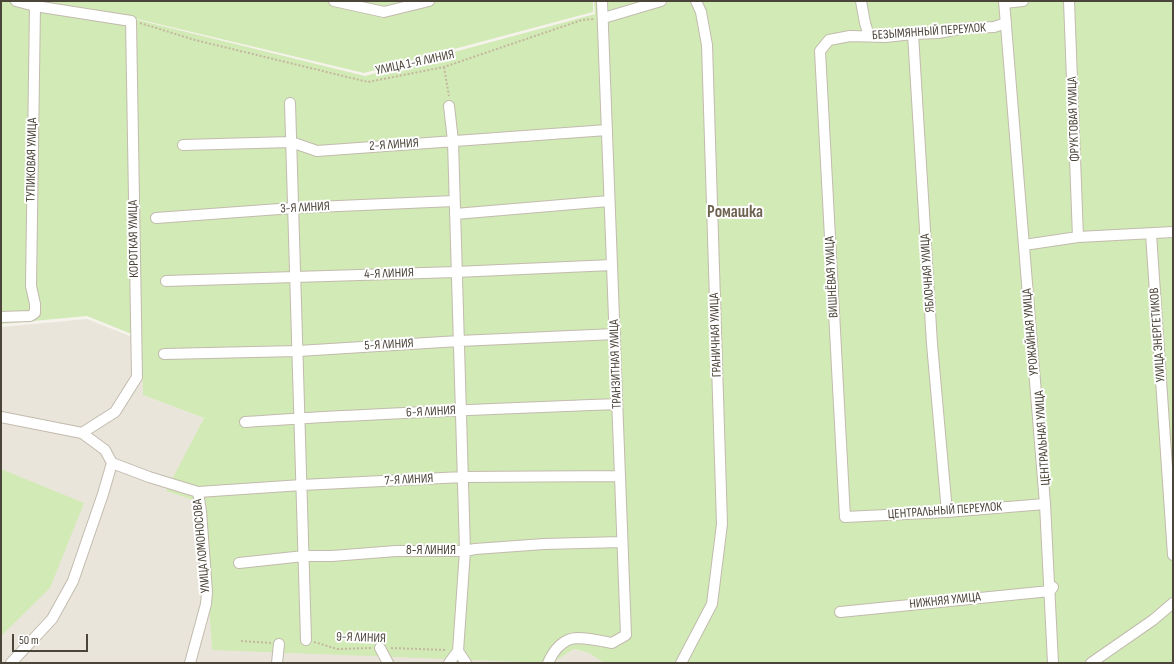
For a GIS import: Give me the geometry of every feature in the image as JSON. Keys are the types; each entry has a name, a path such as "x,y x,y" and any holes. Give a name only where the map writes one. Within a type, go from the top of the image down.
{"street":[{"path":"16,1 35,6 131,21"},
{"path":"334,1 384,12 429,1"},
{"name":"ТРАНЗИТНАЯ УЛИЦА","path":"548,663 553,653 569,639 590,638 612,643 626,635 607,130 605,17 602,1"},
{"path":"605,17 661,1"},
{"name":"ГРАНИЧНАЯ УЛИЦА","path":"681,663 712,604 722,524 707,44 701,12 696,1"},
{"path":"861,1 869,36"},
{"path":"1004,2 1023,1"},
{"name":"ФРУКТОВАЯ УЛИЦА","path":"1069,1 1078,237"},
{"name":"УРОЖАЙНАЯ УЛИЦА","path":"1004,2 1045,504 1053,663"},
{"name":"ТУПИКОВАЯ УЛИЦА","path":"1,317 30,316 35,313 35,304 31,286 35,6"},
{"name":"КОРОТКАЯ УЛИЦА","path":"82,433 115,412 137,377 131,21"},
{"name":"БЕЗЫМЯННЫЙ ПЕРЕУЛОК","path":"829,40 850,36 885,37 938,33 965,28 994,27 1006,23"},
{"name":"ЯБЛОЧНАЯ УЛИЦА","path":"913,34 932,344 947,512"},
{"name":"ВИШНЁВАЯ УЛИЦА","path":"829,40 820,51 845,517"},
{"path":"290,103 306,640"},
{"path":"449,663 458,650 465,551 453,141 450,106"},
{"name":"2-Я ЛИНИЯ","path":"183,145 291,142 317,151 607,130"},
{"name":"3-Я ЛИНИЯ","path":"156,218 293,208 454,201"},
{"path":"455,214 610,201"},
{"path":"1024,245 1078,237 1173,232"},
{"name":"УЛИЦА ЭНЕРГЕТИКОВ","path":"1150,234 1173,556"},
{"name":"ЦЕНТРАЛЬНАЯ УЛИЦА","path":"1025,263 1032,266 1053,588 1050,593"},
{"name":"4-Я ЛИНИЯ","path":"166,281 456,272 612,265"},
{"name":"5-Я ЛИНИЯ","path":"164,354 298,351 458,341 614,334"},
{"name":"6-Я ЛИНИЯ","path":"245,422 461,410 617,404"},
{"path":"1,417 82,433 105,450 112,463 73,581 52,619 11,663"},
{"name":"УЛИЦА ЛОМОНОСОВА","path":"112,463 149,477 198,492 206,604 190,663"},
{"name":"7-Я ЛИНИЯ","path":"198,492 462,477 620,476"},
{"name":"ЦЕНТРАЛЬНЫЙ ПЕРЕУЛОК","path":"845,517 947,512 1045,504"},
{"name":"8-Я ЛИНИЯ","path":"239,563 304,556 332,556 396,550 465,551 544,544 622,542"},
{"path":"840,615 1050,593"},
{"path":"1091,663 1153,620 1173,603"},
{"path":"277,663 279,644"},
{"path":"380,648 388,663"},
{"path":"458,650 466,663"}],"path":[{"name":"УЛИЦА 1-Я ЛИНИЯ","path":"131,21 194,40 368,82 444,67 582,20 605,17"},
{"path":"444,67 450,106"},
{"name":"9-Я ЛИНИЯ","path":"306,640 337,648 415,648 458,650"},
{"path":"241,641 279,644"}],"shaded area":[{"path":"87,319 142,341 143,395 204,418 167,491 202,502 552,663 1,663 1,327"},
{"path":"574,649 589,653 604,663 552,663"}],"green space":[{"path":"1,1 593,1 593,12 364,73 133,18 139,337 87,316 1,324"},
{"path":"594,1 1173,1 1173,663 604,663 589,653 574,649 552,663 212,650 202,503 166,491 204,418 143,395 134,19 365,76 595,14"},
{"path":"1,469 84,503 50,588 1,636"}],"district":[{"name":"Ромашка","path":"735,213"}]}
